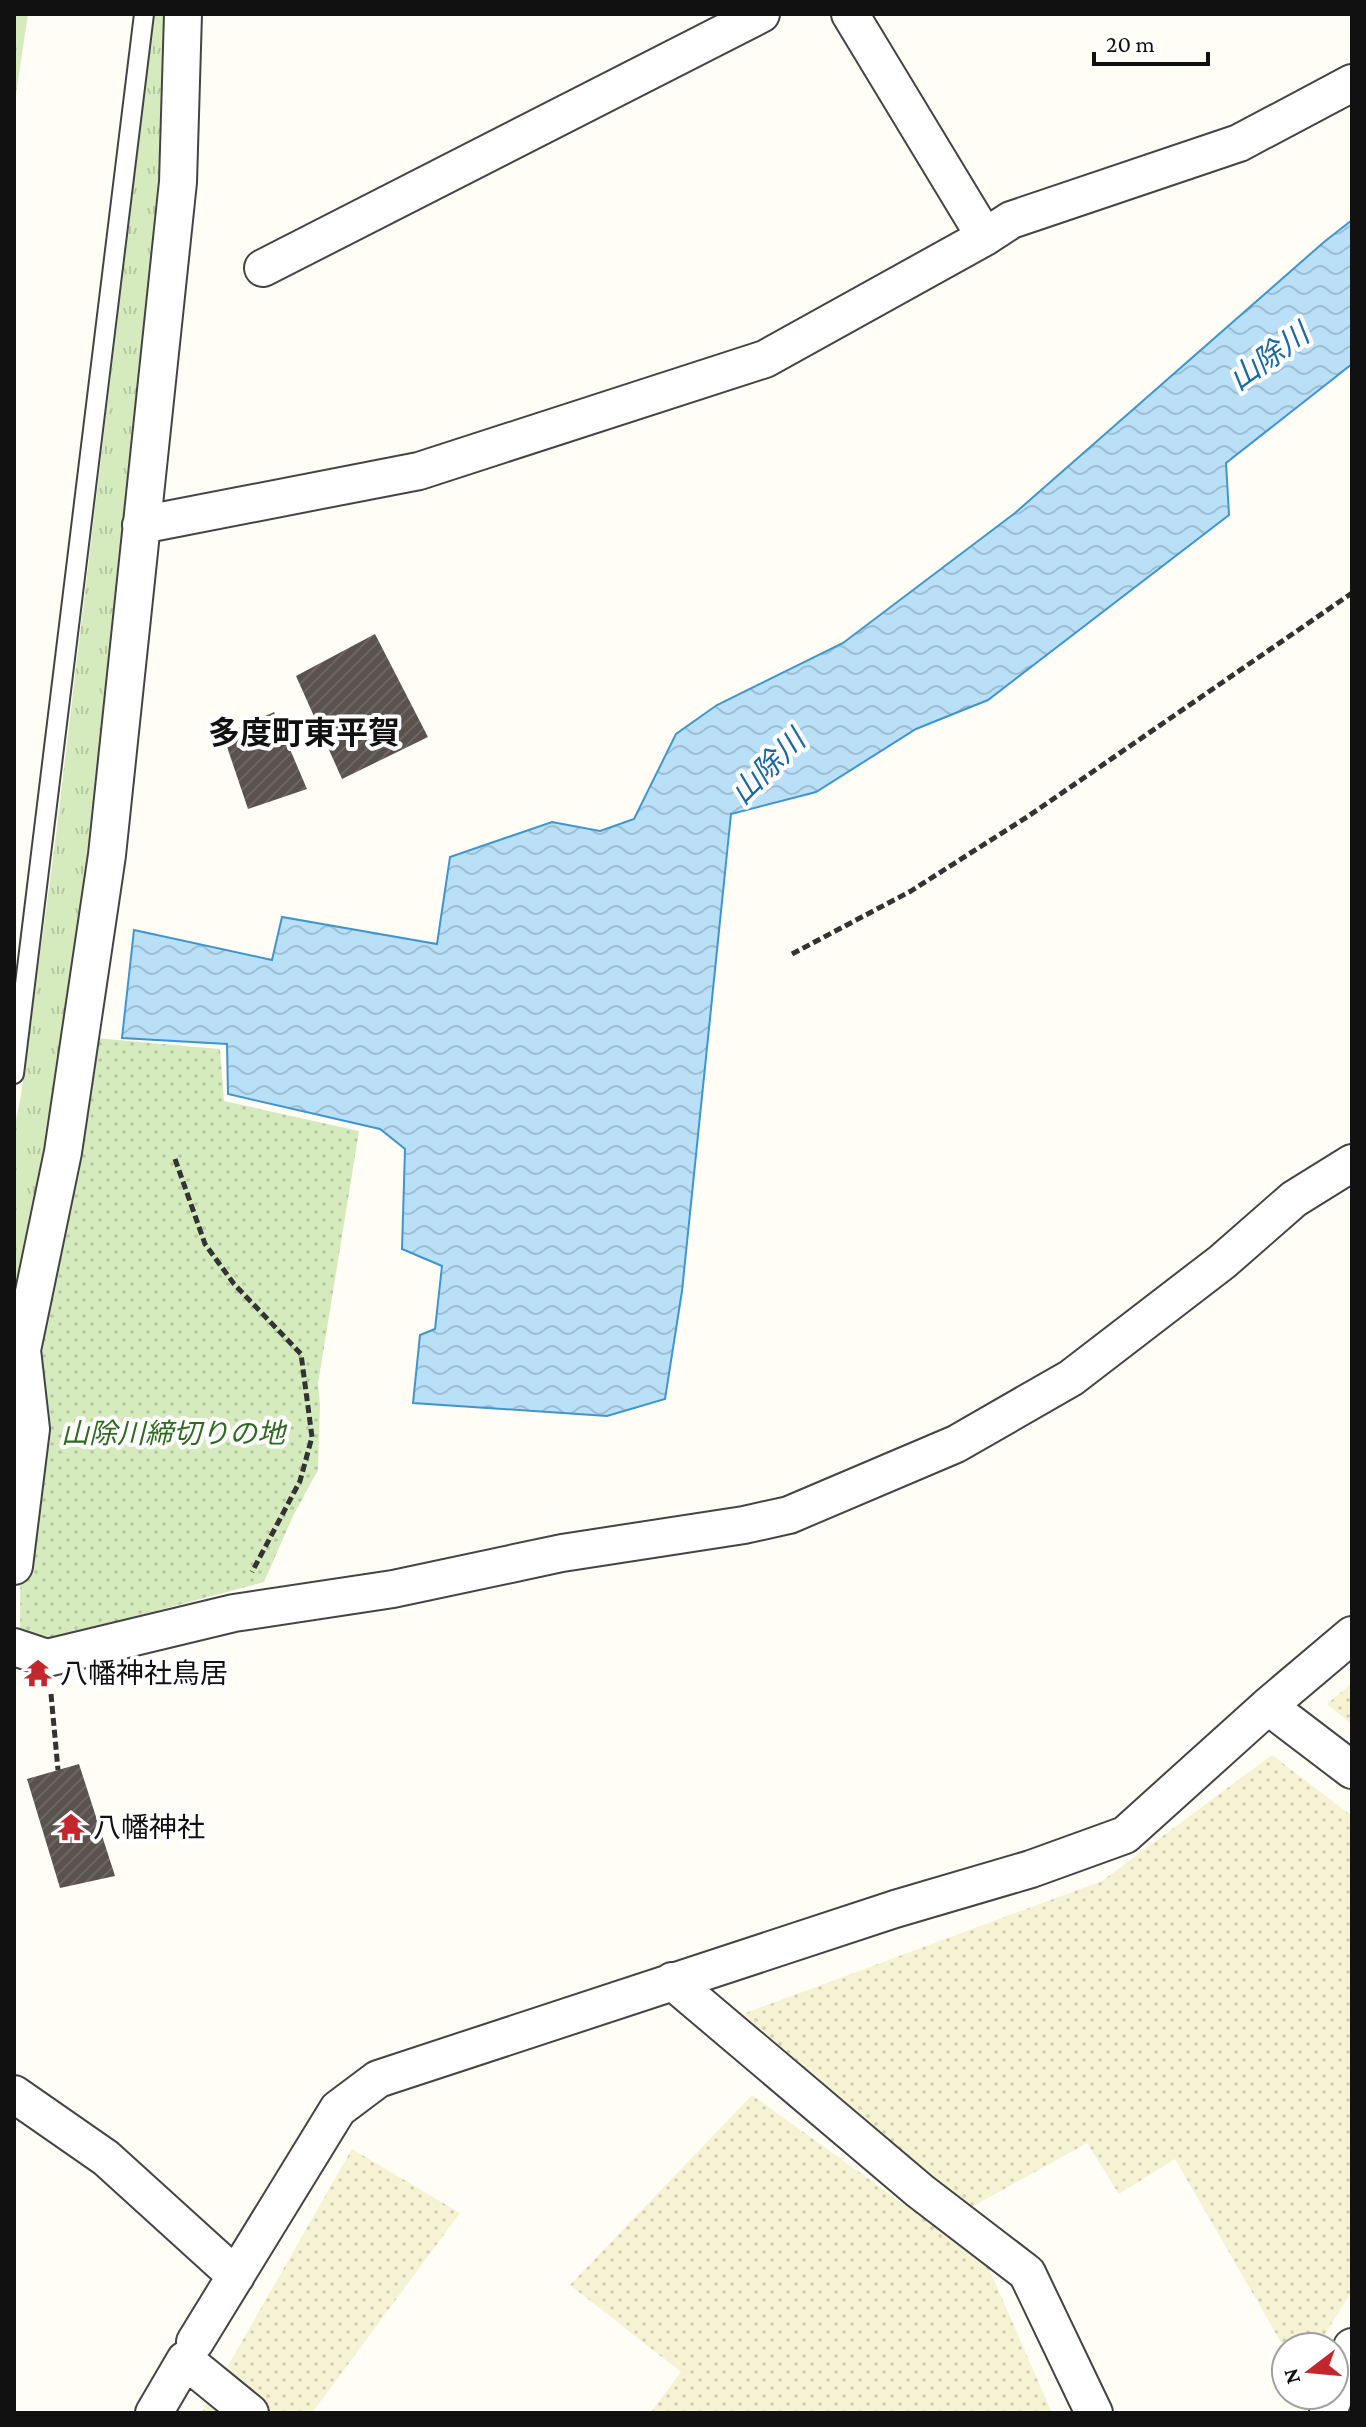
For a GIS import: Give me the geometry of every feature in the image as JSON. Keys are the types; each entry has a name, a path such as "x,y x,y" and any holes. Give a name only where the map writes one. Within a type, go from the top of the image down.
{"street":[{"path":"14,1566 31,1429 18,1365 63,1152 104,871 178,182 183,14"},
{"path":"263,268 761,14"},
{"path":"850,14 985,237"},
{"path":"141,525 419,471 765,359 1011,220 1239,143 1352,83"},
{"path":"30,1652 234,1613 393,1589 562,1553 744,1525 789,1515 956,1444 1071,1378 1222,1262 1294,1199 1352,1163"},
{"path":"195,2342 338,2109 378,2079 895,1909 1031,1869 1125,1835 1352,1635"},
{"path":"1268,1706 1352,1770"},
{"path":"672,1981 920,2191 1027,2273 1094,2413"},
{"path":"14,2094 106,2158 236,2276"},
{"path":"1328,2413 1352,2347"},
{"path":"154,2413 185,2360 250,2413"}],"lane":[{"path":"14,1074 144,14"}],"path":[{"path":"792,954 911,891 1027,817 1352,593"},
{"path":"175,1159 205,1244 234,1284 301,1354 312,1437 300,1481 264,1546 234,1613"},
{"path":"30,1652 58,1770"}],"shaded area":[{"path":"1352,1683 1352,1725 1327,1704"},
{"path":"1272,1755 1352,1816 1352,2291 1327,2331 1274,2331 1175,2159 1119,2194 1087,2143 968,2209 743,2014 1102,1881"},
{"path":"752,2095 987,2264 1052,2413 650,2413 681,2372 570,2285"},
{"path":"352,2149 460,2213 312,2413 201,2413"}],"green space":[{"path":"14,14 28,14 14,108"},
{"path":"154,14 171,14 172,162 95,850 58,1106 14,1325 14,1130 55,843"},
{"name":"山除川締切りの地","path":"95,1038 220,1049 224,1101 359,1131 318,1384 318,1470 293,1516 264,1582 32,1644 20,1636 21,1460"}],"water":[{"name":"山除川","path":"1352,220 1352,364 1226,463 1229,515 988,700 916,729 816,792 731,814 682,1291 665,1399 607,1416 413,1403 420,1335 435,1329 442,1266 402,1249 405,1149 380,1129 228,1094 227,1044 122,1038 134,930 272,960 282,917 437,944 450,857 552,822 600,831 634,819 676,734 717,705 843,643 1015,513"}],"building":[{"path":"375,634 428,737 342,779 296,676"},
{"path":"274,712 307,789 248,809 223,735"},
{"name":"八幡神社","path":"79,1764 115,1876 60,1888 27,1779"}],"place":[{"name":"八幡神社鳥居","path":"38,1673"},
{"name":"八幡神社","path":"71,1827"}],"district":[{"name":"多度町東平賀","path":"304,733"}]}
